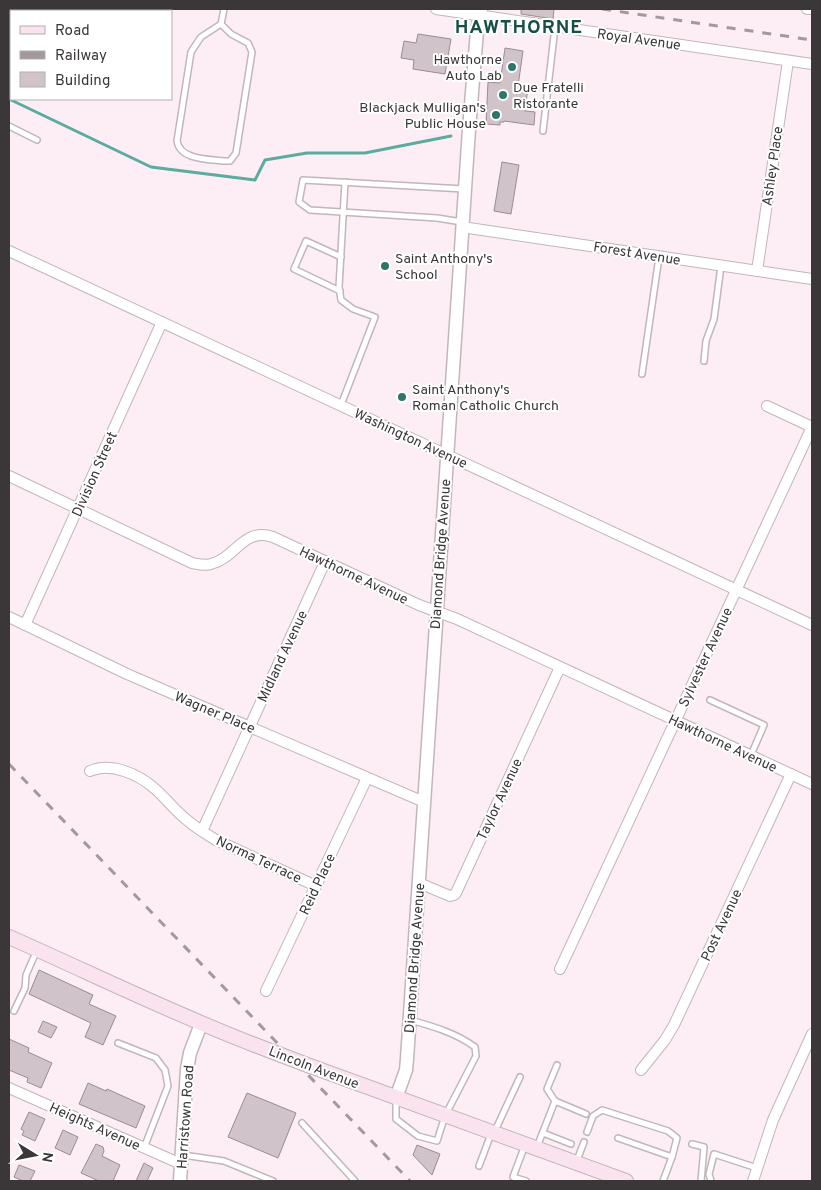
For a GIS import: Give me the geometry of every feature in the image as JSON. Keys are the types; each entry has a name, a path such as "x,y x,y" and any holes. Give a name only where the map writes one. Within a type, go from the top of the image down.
{"main road":[{"name":"Lincoln Avenue","path":"9,937 201,1024 492,1134 626,1181"}],"street":[{"name":"Royal Avenue","path":"436,9 481,12 555,26 812,64"},
{"path":"807,9 812,10"},
{"name":"Diamond Bridge Avenue","path":"396,1098 406,1070 410,1020 464,189 477,31 481,12"},
{"name":"Ashley Place","path":"757,271 788,61"},
{"name":"Forest Avenue","path":"462,224 659,257 812,279"},
{"name":"Washington Avenue","path":"9,251 812,625"},
{"name":"Division Street","path":"25,625 162,322"},
{"path":"767,406 812,427"},
{"name":"Sylvester Avenue","path":"560,969 812,427"},
{"name":"Hawthorne Avenue","path":"9,476 192,563 210,565 218,562 250,537 264,534 437,612 457,619 812,784"},
{"name":"Midland Avenue","path":"202,831 325,562"},
{"name":"Wagner Place","path":"9,617 127,674 424,802"},
{"name":"Taylor Avenue","path":"419,883 454,896 560,667"},
{"name":"Norma Terrace","path":"90,771 99,767 107,767 140,779 154,788 188,821 216,840 316,886"},
{"name":"Post Avenue","path":"641,1070 665,1040 674,1025 791,774"},
{"name":"Reid Place","path":"266,991 367,778"},
{"name":"Harristown Road","path":"180,1181 190,1053 201,1024"},
{"path":"753,1181 773,1120 812,1034"},
{"name":"Heights Avenue","path":"9,1088 144,1148 182,1159"}],"lane":[{"path":"221,24 231,34 248,43 252,52 236,153 230,161 186,154 178,146 177,141 191,52 201,37 221,24 224,9"},
{"path":"543,131 555,26"},
{"path":"9,126 37,140"},
{"path":"462,224 437,218 310,210 298,202 303,180 464,189"},
{"path":"341,405 375,316 353,309 341,300 345,182"},
{"path":"340,291 294,270 306,241 341,257"},
{"path":"642,374 659,257"},
{"path":"704,361 706,340 714,319 722,266"},
{"path":"710,700 764,725 751,756"},
{"path":"14,1011 25,988 26,975 38,950"},
{"path":"396,1098 396,1119 418,1136 437,1141 444,1116 476,1056 475,1047 466,1040 429,1025 410,1020"},
{"path":"118,1043 156,1058 165,1070 168,1086 144,1148"},
{"path":"557,1065 547,1089 555,1102 586,1114"},
{"path":"479,1166 492,1134 520,1077"},
{"path":"526,1181 512,1179 530,1147 543,1133 555,1102"},
{"path":"587,1132 593,1116 602,1110 668,1131 677,1138 663,1181"},
{"path":"302,1123 355,1181"},
{"path":"543,1133 572,1144"},
{"path":"618,1138 672,1157"},
{"path":"576,1164 584,1142"},
{"path":"692,1144 704,1147 701,1181"},
{"path":"711,1181 709,1174 714,1154 757,1168"},
{"path":"182,1159 224,1161 272,1181"}],"building":[{"path":"521,9 554,9 553,19 521,14"},
{"path":"418,34 451,39 445,74 413,69 414,60 401,58 404,41 416,43"},
{"path":"505,48 523,51 518,86 528,87 525,111 535,112 534,125 504,121 500,122 500,125 486,124 488,82 500,83"},
{"path":"502,162 519,165 511,214 494,211"},
{"path":"39,970 93,995 89,1004 116,1016 103,1045 85,1037 91,1023 29,994"},
{"path":"43,1021 57,1027 51,1038 38,1032"},
{"path":"9,1039 29,1048 28,1052 52,1063 41,1088 27,1082 28,1078 9,1070"},
{"path":"88,1083 106,1091 107,1089 145,1106 136,1128 79,1104"},
{"path":"247,1093 296,1113 278,1158 228,1137"},
{"path":"29,1112 45,1119 35,1141 22,1135 24,1131 21,1129"},
{"path":"63,1130 78,1137 70,1155 55,1148"},
{"path":"96,1144 103,1147 102,1156 120,1165 113,1181 99,1181 81,1173"},
{"path":"417,1145 440,1154 432,1175 413,1155"},
{"path":"144,1163 153,1168 147,1181 136,1181"},
{"path":"19,1165 35,1171 30,1181 23,1181 14,1177"}],"waterway":[{"path":"11,100 151,167 255,180 265,160 307,153 365,153 451,136"}],"railway":[{"path":"602,9 812,40"},
{"path":"9,764 410,1181"}],"place":[{"name":"Hawthorne Auto Lab","path":"512,67"},
{"name":"Due Fratelli Ristorante","path":"503,95"},
{"name":"Blackjack Mulligan's Public House","path":"496,115"},
{"name":"Saint Anthony's School","path":"385,266"},
{"name":"Saint Anthony's Roman Catholic Church","path":"402,397"}],"district":[{"name":"HAWTHORNE","path":"519,26"}]}
